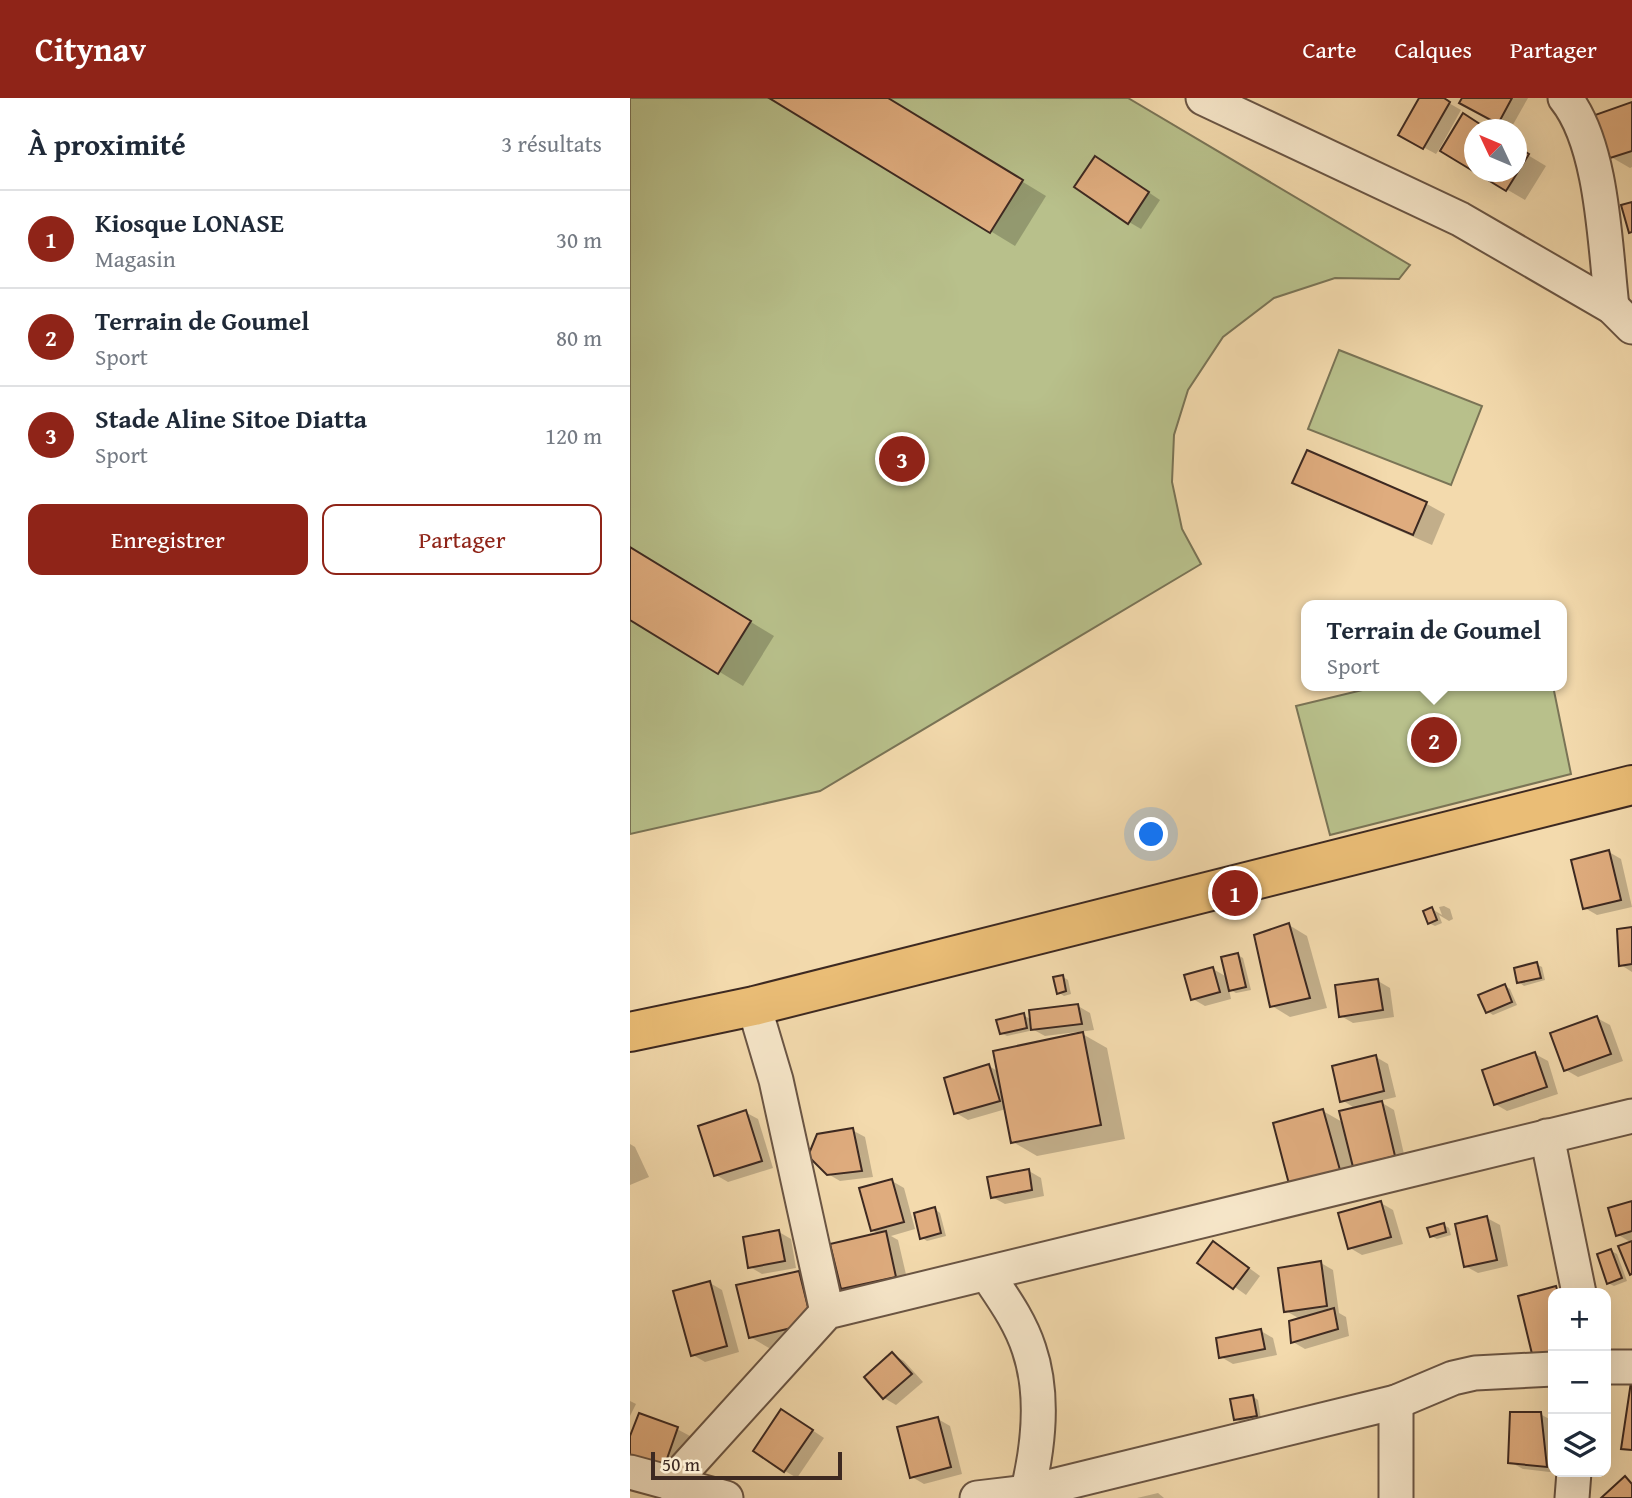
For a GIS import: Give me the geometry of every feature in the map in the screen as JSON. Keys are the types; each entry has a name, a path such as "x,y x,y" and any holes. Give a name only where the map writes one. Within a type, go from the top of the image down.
{"main road":[{"path":"630,1032 754,1006 1632,785"}],"street":[{"path":"1203,98 1460,219 1622,317"},
{"path":"1565,98 1578,118 1591,152 1622,317"},
{"path":"754,1006 776,1080 827,1312"},
{"path":"671,1484 827,1312 1632,1116"},
{"path":"1547,1136 1578,1288"},
{"path":"986,1274 1013,1313 1029,1347 1036,1372 1036,1444 1027,1495"},
{"path":"977,1498 1027,1495 1396,1402 1453,1378 1475,1373 1548,1369"},
{"path":"1396,1402 1396,1498"},
{"path":"630,1472 726,1498"},
{"path":"1572,1498 1574,1477"}],"green space":[{"path":"630,98 1128,98 1410,265 1399,279 1335,278 1274,298 1223,337 1188,390 1174,435 1172,482 1182,529 1201,564 820,791 630,834"},
{"path":"1339,350 1482,406 1451,485 1308,429"},
{"path":"1358,691 1554,691 1571,774 1330,835 1296,706"}],"building":[{"path":"769,98 888,98 1023,180 990,233"},
{"path":"1419,98 1444,98 1450,102 1423,149 1398,135"},
{"path":"1462,98 1512,98 1501,119 1489,119 1459,103"},
{"path":"1632,102 1632,151 1610,158 1595,115"},
{"path":"1463,113 1472,119 1464,119 1464,166 1440,151"},
{"path":"1095,156 1149,192 1128,224 1074,187"},
{"path":"1491,182 1512,182 1506,191"},
{"path":"1632,202 1632,232 1629,233 1621,205"},
{"path":"1307,450 1427,502 1413,535 1292,483"},
{"path":"630,547 751,621 718,674 630,620"},
{"path":"1609,850 1621,900 1583,909 1571,860"},
{"path":"1432,907 1437,920 1428,924 1423,911"},
{"path":"1289,923 1310,998 1270,1007 1254,935"},
{"path":"1632,927 1632,964 1619,966 1617,929"},
{"path":"1238,953 1246,987 1229,991 1221,957"},
{"path":"1537,962 1541,978 1517,983 1514,968"},
{"path":"1213,967 1220,992 1191,1000 1184,975"},
{"path":"1063,975 1066,991 1057,994 1053,977"},
{"path":"1378,979 1383,1010 1339,1017 1335,985"},
{"path":"1505,984 1512,1002 1486,1013 1478,995"},
{"path":"1078,1004 1082,1024 1031,1030 1029,1010"},
{"path":"1024,1013 1027,1028 1000,1034 996,1020"},
{"path":"1597,1016 1611,1054 1564,1071 1550,1033"},
{"path":"1083,1032 1101,1125 1011,1143 993,1051"},
{"path":"1535,1052 1547,1087 1494,1105 1482,1070"},
{"path":"1376,1055 1384,1091 1340,1102 1332,1066"},
{"path":"989,1064 1000,1101 954,1114 944,1078"},
{"path":"1382,1101 1395,1156 1353,1167 1339,1111"},
{"path":"1323,1109 1340,1170 1289,1184 1273,1123"},
{"path":"746,1110 762,1161 714,1176 698,1126"},
{"path":"853,1128 862,1171 827,1175 808,1156 817,1134"},
{"path":"1029,1169 1032,1190 991,1198 987,1177"},
{"path":"892,1179 904,1222 871,1231 859,1188"},
{"path":"1381,1201 1391,1237 1348,1249 1338,1213"},
{"path":"1632,1201 1632,1231 1616,1236 1608,1208"},
{"path":"935,1207 941,1233 920,1239 914,1213"},
{"path":"1487,1216 1497,1260 1464,1267 1455,1224"},
{"path":"1444,1223 1446,1232 1430,1237 1427,1228"},
{"path":"779,1230 785,1261 748,1268 743,1237"},
{"path":"886,1231 896,1277 841,1289 830,1244"},
{"path":"1213,1241 1249,1268 1233,1289 1197,1263"},
{"path":"1632,1241 1632,1274 1630,1275 1618,1246"},
{"path":"1611,1249 1622,1278 1607,1284 1597,1254"},
{"path":"1321,1261 1327,1306 1284,1312 1278,1268"},
{"path":"799,1271 812,1323 749,1338 736,1285"},
{"path":"710,1281 727,1346 691,1356 673,1291"},
{"path":"1548,1288 1548,1354 1533,1358 1518,1296"},
{"path":"1334,1308 1338,1329 1291,1343 1289,1321"},
{"path":"1261,1329 1265,1349 1219,1358 1216,1338"},
{"path":"892,1352 912,1374 883,1399 864,1377"},
{"path":"1632,1382 1632,1450 1621,1449"},
{"path":"1253,1395 1257,1416 1234,1420 1230,1399"},
{"path":"781,1409 813,1430 784,1472 753,1451"},
{"path":"1510,1412 1541,1412 1547,1467 1508,1463"},
{"path":"639,1413 678,1427 661,1476 630,1465 630,1436"},
{"path":"938,1417 951,1467 910,1478 897,1427"},
{"path":"1625,1476 1632,1484 1632,1498 1601,1498"}],"place":[{"name":"Stade Aline Sitoe Diatta","path":"902,459"},
{"name":"Terrain de Goumel","path":"1434,740"},
{"name":"Kiosque LONASE","path":"1235,893"}]}
